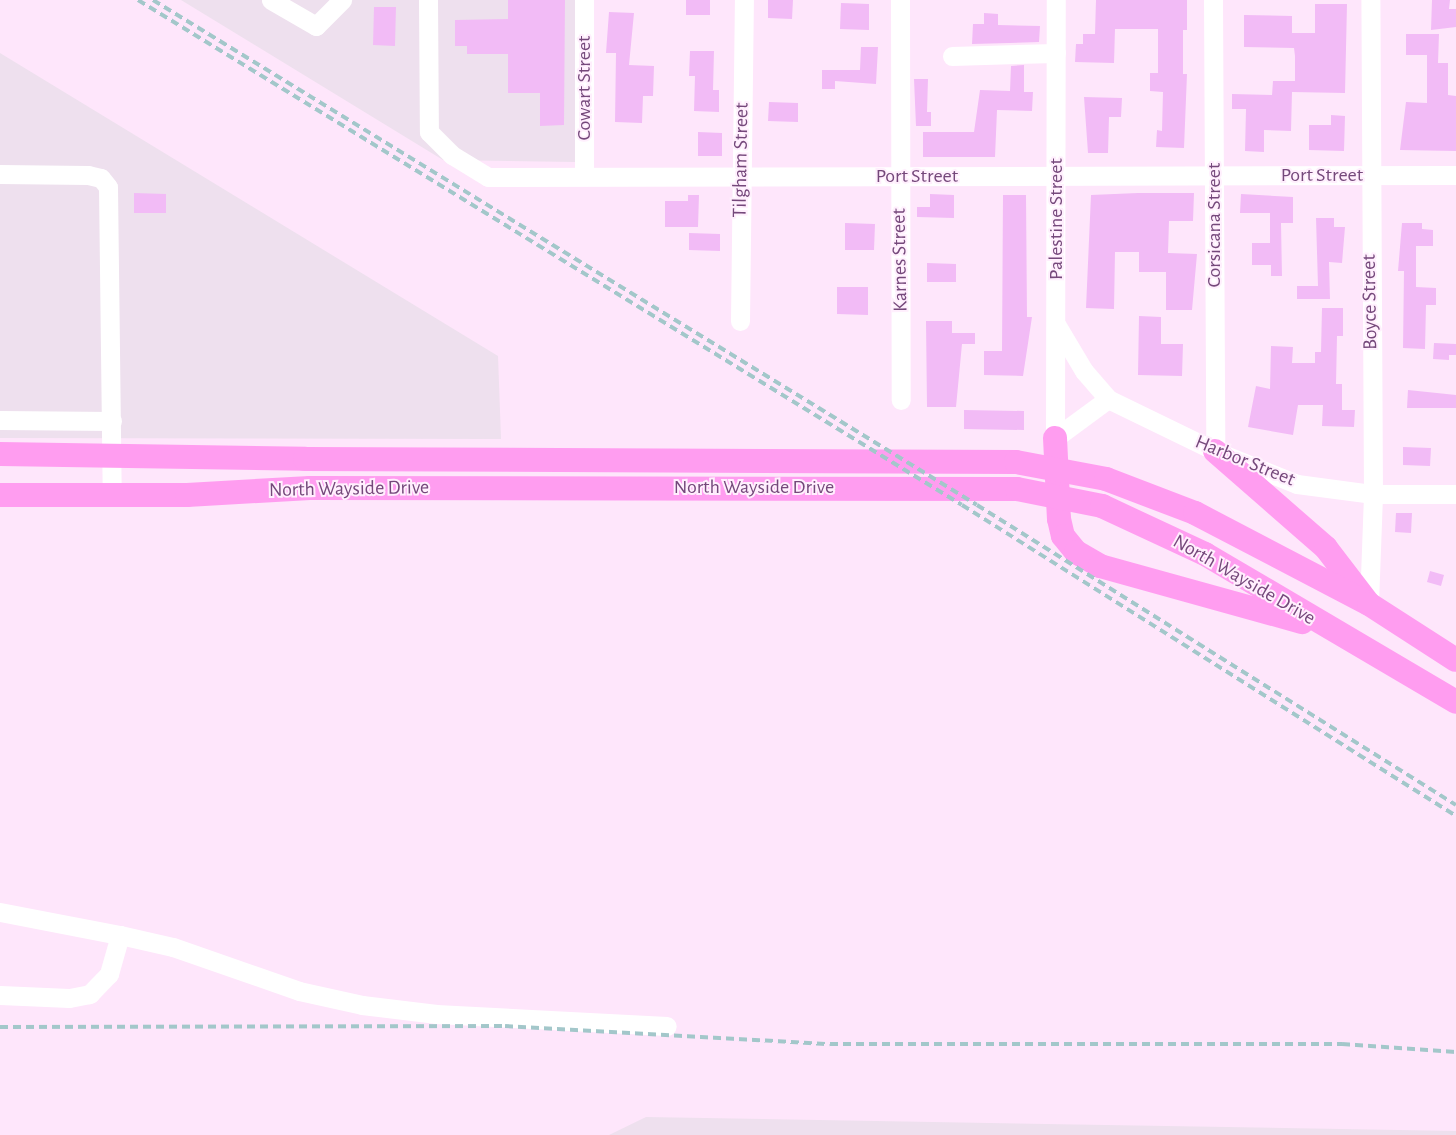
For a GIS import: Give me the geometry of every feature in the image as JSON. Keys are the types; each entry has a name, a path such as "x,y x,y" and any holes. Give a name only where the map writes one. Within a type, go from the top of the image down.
{"main road":[{"path":"1055,438 1059,519 1063,536 1076,552 1100,566 1332,630"},
{"path":"1215,451 1326,548 1369,604"},
{"name":"North Wayside Drive","path":"0,454 112,453 305,459 952,459 1016,462 1106,479 1195,513 1369,604 1456,660"},
{"name":"North Wayside Drive","path":"0,495 112,495 310,488 963,487 1017,489 1102,506 1205,554 1456,702"}],"street":[{"path":"271,0 316,26 342,0"},
{"name":"Port Street","path":"428,0 429,132 452,155 488,177 1456,175"},
{"name":"Cowart Street","path":"584,0 584,176"},
{"name":"Tilgham Street","path":"740,321 744,0"},
{"name":"Karnes Street","path":"900,0 899,176 902,400"},
{"name":"Palestine Street","path":"1055,438 1056,0"},
{"name":"Corsicana Street","path":"1213,0 1215,451"},
{"name":"Boyce Street","path":"1369,604 1373,494 1369,175 1370,0"},
{"path":"952,56 1056,53"},
{"path":"0,174 88,175 101,178 108,187 112,495"},
{"path":"1055,438 1108,399 1084,371 1056,324"},
{"name":"Harbor Street","path":"1108,399 1215,451 1297,484 1373,494 1456,494"},
{"path":"0,420 112,421"},
{"path":"0,912 172,947 299,991 362,1005 436,1014 667,1026"},
{"path":"0,995 69,998 90,994 108,974 120,935"}],"shaded area":[{"path":"181,0 576,0 575,162 443,160"},
{"path":"0,53 498,356 501,439 0,438"},
{"path":"646,1117 1456,1131 1456,1135 609,1135"}],"building":[{"path":"508,0 565,0 564,125 540,126 540,93 508,93 508,54 467,54 467,46 455,46 455,20 508,19"},
{"path":"686,0 710,0 710,15 686,15"},
{"path":"768,0 793,0 792,19 768,18"},
{"path":"1096,0 1187,0 1187,30 1183,30 1183,74 1187,74 1184,148 1156,147 1157,130 1162,131 1163,92 1150,91 1150,73 1158,73 1158,29 1115,29 1114,63 1075,62 1076,44 1083,44 1083,34 1095,34"},
{"path":"1432,0 1450,0 1449,9 1456,9 1456,27 1431,30"},
{"path":"841,3 869,4 869,30 840,29"},
{"path":"1315,4 1347,4 1345,93 1292,92 1291,131 1264,130 1264,152 1245,151 1246,109 1232,109 1232,94 1272,95 1273,81 1295,81 1295,56 1294,48 1244,47 1244,15 1292,16 1292,33 1315,33"},
{"path":"374,7 396,7 395,46 373,45"},
{"path":"609,12 634,13 629,65 654,66 653,96 643,96 642,123 615,122 616,53 606,53"},
{"path":"984,13 998,14 998,25 1040,26 1039,42 972,44 973,24 984,24"},
{"path":"1406,34 1439,34 1438,63 1448,63 1448,95 1456,96 1456,151 1400,150 1406,102 1427,103 1427,55 1406,55"},
{"path":"861,47 878,47 876,84 835,81 835,89 822,89 822,70 860,70"},
{"path":"690,51 714,51 713,90 719,90 719,112 694,111 695,76 689,76"},
{"path":"1024,65 1024,92 1033,92 1032,111 997,110 995,157 923,157 923,132 974,132 980,90 1010,91 1011,66"},
{"path":"914,79 928,79 927,112 931,112 931,126 916,126"},
{"path":"1084,97 1122,98 1121,117 1109,117 1108,153 1088,153"},
{"path":"769,102 798,103 798,122 768,121"},
{"path":"1331,115 1345,116 1344,151 1309,150 1309,125 1331,125"},
{"path":"698,132 722,133 722,156 698,156"},
{"path":"134,193 166,194 166,213 134,213"},
{"path":"1194,193 1193,221 1169,221 1168,253 1197,254 1192,310 1166,310 1166,272 1139,272 1139,252 1115,252 1114,309 1086,308 1091,195"},
{"path":"930,194 954,195 954,218 917,217 917,207 930,207"},
{"path":"1241,194 1293,197 1293,223 1281,223 1282,276 1271,276 1271,265 1252,265 1252,243 1270,243 1270,213 1240,213"},
{"path":"688,195 699,195 698,227 665,227 665,201 688,201"},
{"path":"1003,195 1026,195 1027,317 1032,317 1023,376 984,375 984,351 1002,351"},
{"path":"1316,218 1334,218 1334,227 1345,227 1342,263 1329,262 1330,299 1297,299 1297,286 1318,286"},
{"path":"845,223 875,224 874,250 845,250"},
{"path":"1402,223 1422,223 1422,229 1433,230 1433,246 1416,246 1416,287 1436,288 1436,305 1426,305 1425,349 1403,348 1404,271 1398,271"},
{"path":"689,233 720,234 720,251 689,250"},
{"path":"927,263 956,264 956,282 927,282"},
{"path":"837,287 868,287 868,315 837,314"},
{"path":"1322,308 1343,308 1343,336 1337,336 1336,384 1342,384 1342,410 1355,410 1354,427 1322,426 1323,405 1298,405 1293,435 1248,427 1256,386 1270,389 1271,346 1293,347 1292,363 1315,363 1315,352 1321,352"},
{"path":"1139,316 1161,317 1161,344 1183,344 1182,376 1138,375"},
{"path":"926,321 952,321 952,333 975,333 975,344 962,344 956,407 927,407"},
{"path":"1434,343 1456,344 1456,355 1449,355 1449,360 1433,359"},
{"path":"1408,390 1456,395 1456,408 1407,408"},
{"path":"964,410 1024,411 1024,430 964,429"},
{"path":"1403,447 1431,448 1430,466 1403,465"},
{"path":"1396,513 1412,513 1411,533 1395,532"},
{"path":"1430,571 1444,575 1441,586 1427,582"}],"railway":[{"path":"138,0 962,505 1456,816"},
{"path":"153,0 977,505 1456,805"},
{"path":"0,1027 505,1026 830,1044 1342,1044 1456,1052"}]}
